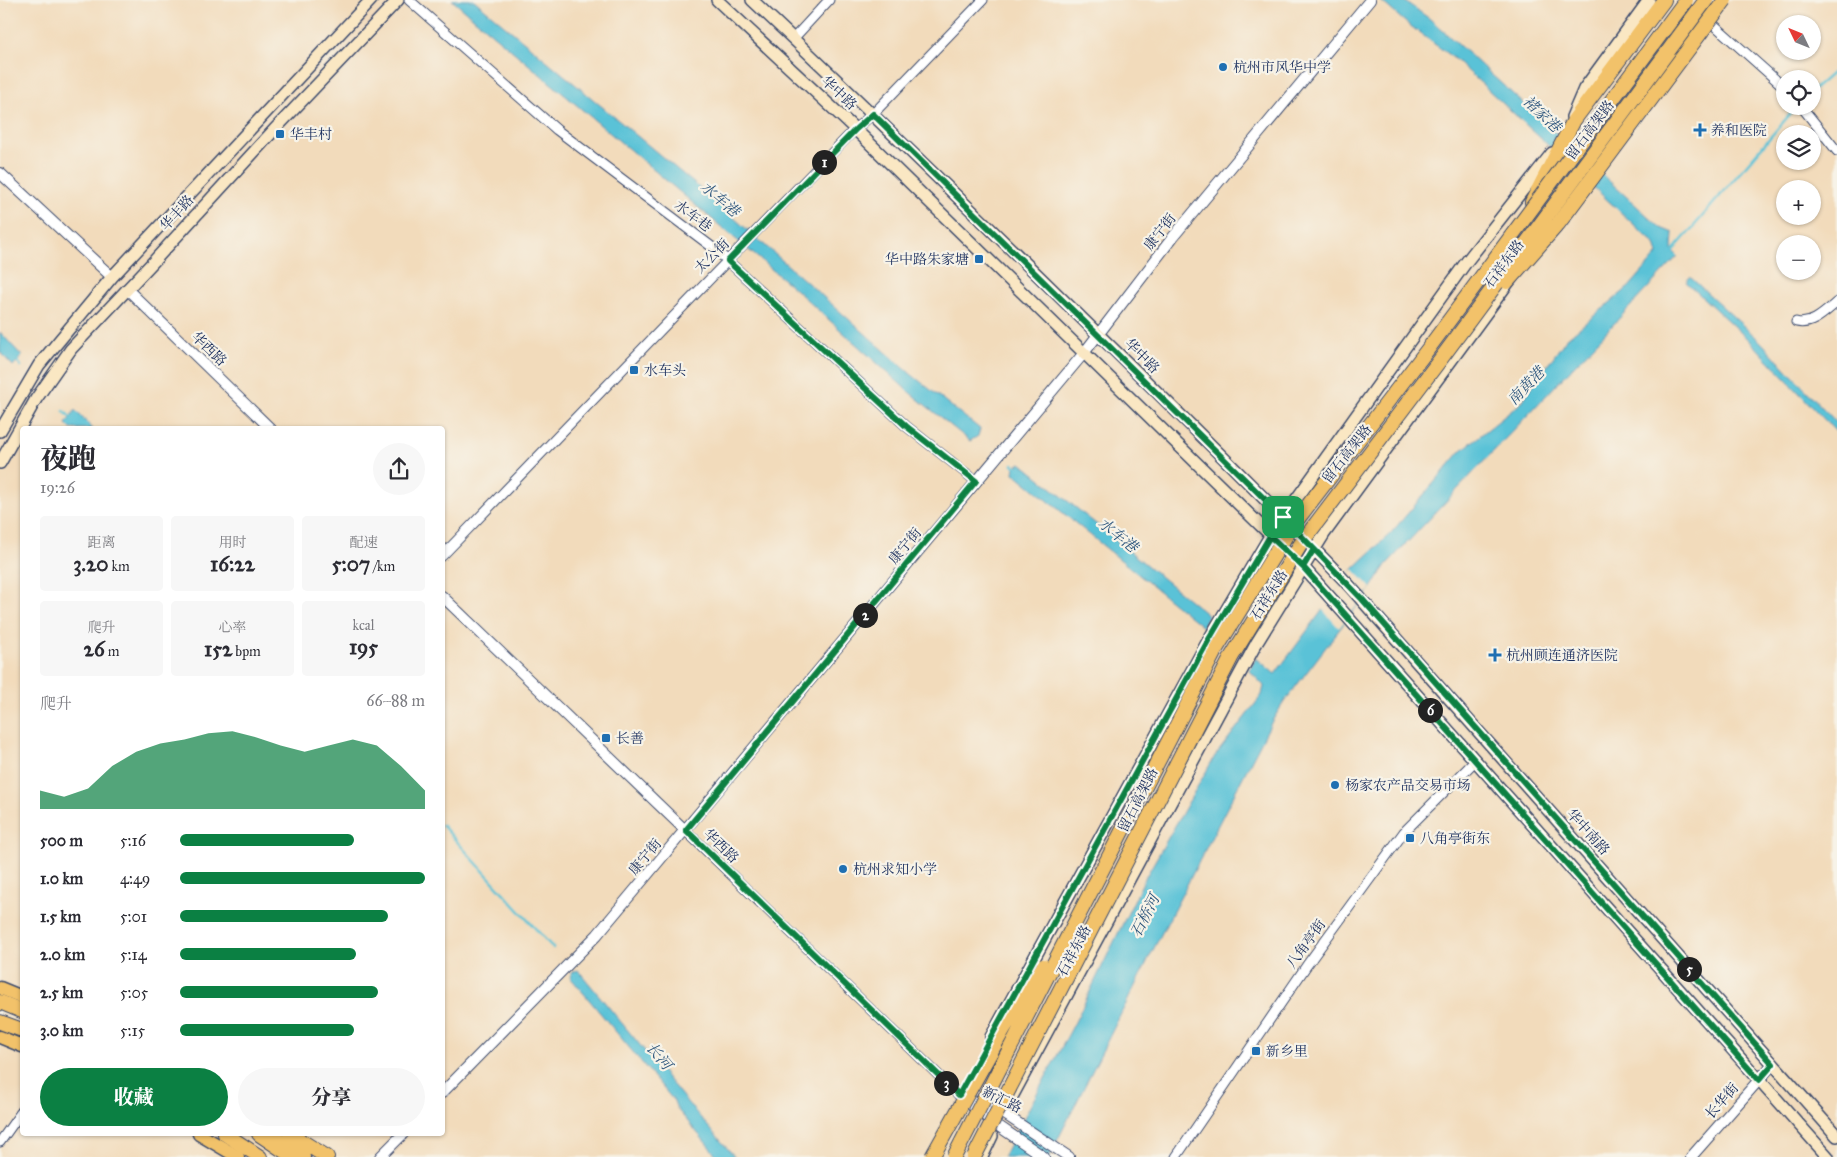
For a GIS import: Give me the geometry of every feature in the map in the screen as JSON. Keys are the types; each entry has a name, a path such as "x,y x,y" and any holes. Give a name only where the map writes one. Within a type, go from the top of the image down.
{"highway":[{"path":"1519,226 1574,120 1664,0"},
{"name":"留石高架路","path":"954,1157 1216,648 1290,529 1428,349 1686,0"},
{"name":"留石高架路","path":"974,1157 1232,656 1302,542 1443,356 1706,0"},
{"path":"1443,356 1558,224 1725,0"},
{"path":"931,1157 1003,1030 1093,887"},
{"path":"0,1002 20,1010"},
{"path":"0,1022 20,1029"},
{"path":"229,1136 260,1157"},
{"path":"262,1136 293,1157"},
{"path":"293,1136 327,1157"}],"main road":[{"name":"华丰路","path":"0,431 39,365 112,277 371,0"},
{"name":"华丰路","path":"21,426 36,399 71,349 274,128 398,0"},
{"name":"华中路","path":"717,0 856,129 1303,567"},
{"name":"华中路","path":"752,0 873,114 1314,549"},
{"name":"石祥东路","path":"931,1157 959,1095 1208,641 1270,536 1467,261 1552,154 1564,135 1584,89 1649,0"},
{"name":"石祥东路","path":"982,1157 1003,1113 1241,671 1314,549 1495,300 1711,22 1725,0"},
{"name":"华丰路","path":"0,463 20,427"},
{"name":"华中南路","path":"1314,549 1362,599 1837,1136"},
{"path":"1303,567 1828,1157"},
{"path":"0,988 20,996"},
{"path":"0,1037 20,1045"},
{"path":"202,1136 238,1157"},
{"path":"275,1136 304,1157"}],"street":[{"name":"水车巷","path":"409,0 557,130 716,250 906,426 976,481"},
{"path":"793,39 828,0"},
{"name":"太公街","path":"445,553 983,0"},
{"name":"康宁街","path":"445,1090 597,935 1084,353 1173,237 1370,0"},
{"path":"1711,22 1776,80"},
{"path":"1809,115 1837,151"},
{"path":"0,173 112,277"},
{"name":"华西路","path":"127,289 268,426"},
{"path":"1796,322 1802,324 1817,318 1837,302"},
{"name":"华西路","path":"445,599 959,1095"},
{"name":"八角亭街","path":"1176,1157 1307,964 1404,832 1475,761"},
{"name":"长华街","path":"1691,1157 1773,1064"},
{"name":"新汇路","path":"959,1095 1003,1113 1066,1155"},
{"name":"新汇路","path":"959,1095 997,1125 1044,1157"},
{"path":"0,1142 20,1114"},
{"path":"380,1157 401,1136"}],"water":[{"path":"452,0 474,0 708,195 912,375 980,429 978,436 970,441 909,392 795,289"},
{"name":"石桥河","path":"1380,0 1403,0 1430,19 1661,228 1673,233 1672,250 1678,256 1386,565 1371,588 1284,702 1272,721 1152,952 1049,1157 1003,1157 1075,1022 1144,880 1215,756 1262,695 1264,686 1249,670 1256,658 1275,674 1353,569 1391,533 1462,450 1521,403 1566,339 1629,287 1658,254 1655,244 1457,61 1404,21"},
{"path":"1690,277 1760,341 1837,423 1837,433 1754,345 1686,282"},
{"path":"0,332 22,356 13,366 0,352"},
{"path":"75,410 90,426 68,426 66,424"},
{"path":"1021,463 1208,615 1203,627 1014,473 1015,466"},
{"path":"578,970 735,1157 718,1157 677,1109 674,1101 570,977 572,972"}],"pier":[{"path":"1353,569 1371,588 1339,628 1322,609"}],"waterway":[{"name":"南黄港","path":"1821,83 1837,69"},
{"name":"南黄港","path":"1671,253 1789,115"},
{"name":"长河","path":"16,359 21,366"},
{"name":"长河","path":"64,411 70,417"},
{"name":"水车港","path":"1013,464 1018,468"},
{"name":"长河","path":"445,828 553,948"}],"place":[{"name":"杭州市风华中学","path":"1223,67"},
{"name":"养和医院","path":"1700,130"},
{"name":"华丰村","path":"280,134"},
{"name":"华中路朱家塘","path":"979,259"},
{"name":"水车头","path":"634,370"},
{"name":"杭州顾连通济医院","path":"1495,655"},
{"name":"长善","path":"606,738"},
{"name":"杨家农产品交易市场","path":"1335,785"},
{"name":"八角亭街东","path":"1410,838"},
{"name":"杭州求知小学","path":"843,869"},
{"name":"新乡里","path":"1256,1051"}],"route":[{"path":"1283,517 873,114 856,129 728,261 906,426 976,481 686,830 959,1095 1208,641 1270,536 1303,567 1314,549 1345,580 1773,1064 1759,1080 1303,567 1314,549 1283,517"}],"water label":[{"name":"褚家港","path":"1542,114"}]}
